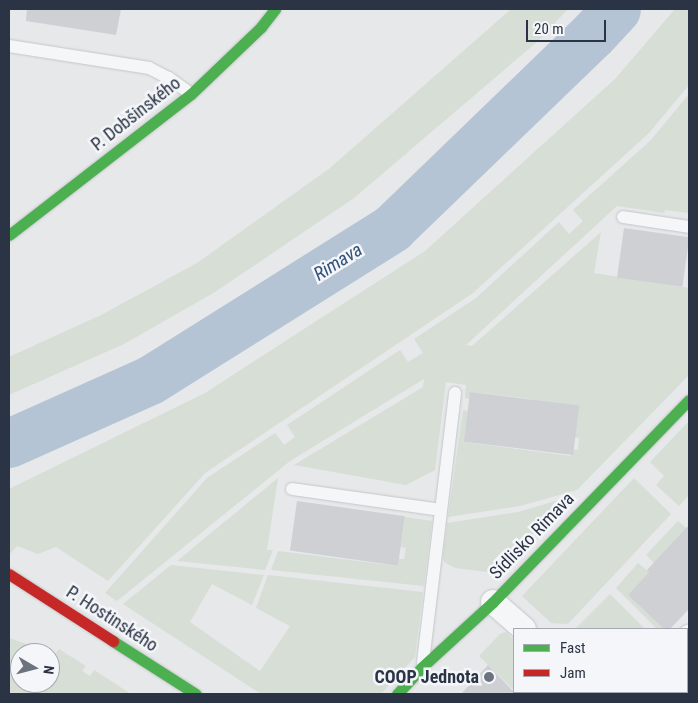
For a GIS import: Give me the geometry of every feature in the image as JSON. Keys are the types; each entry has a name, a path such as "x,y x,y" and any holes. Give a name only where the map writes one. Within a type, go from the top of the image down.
{"street":[{"name":"P. Dobšinského","path":"9,235 191,94 261,27 275,9"},
{"name":"Sídlisko Rimava","path":"397,694 422,667 493,602 689,400"},
{"name":"P. Hostinského","path":"9,574 196,694"},
{"path":"493,602 523,628"}],"lane":[{"path":"9,46 149,68 169,78 191,94"},
{"path":"623,217 689,227"},
{"path":"422,667 455,393"},
{"path":"292,488 441,510"}],"shaded area":[{"path":"511,9 568,9 538,41 354,198 215,292 124,344 9,395 9,357 101,315 197,263 330,168"},
{"path":"675,9 689,9 689,85 649,133 473,293 205,473 108,581 56,547 38,554 17,546 9,555 9,489 205,393 425,251 615,79"},
{"path":"689,94 689,213 665,210 664,213 617,206 466,345 472,346 601,232 594,273 689,288 689,375 577,490 520,506 448,517 463,410 468,411 464,442 571,456 573,449 578,450 579,438 574,437 531,399 470,392 470,399 465,398 466,385 446,382 435,470 406,485 294,465 423,387 424,379 290,461 117,601 105,593 207,478 275,433 284,445 295,437 287,425 400,350 408,362 423,353 414,339 476,298 559,222 569,234 583,221 573,210 651,140"},
{"path":"689,421 689,495 679,506 656,485 664,476 650,462"},
{"path":"278,478 267,550 273,550 265,570 177,561"},
{"path":"634,478 671,514 568,624 551,623 522,596"},
{"path":"569,497 495,573 455,568 444,562 447,523 518,512"},
{"path":"405,517 432,521 424,586 271,570 278,551 398,566 399,559 404,559 406,548 401,547"},
{"path":"678,521 689,530 654,563 646,555"},
{"path":"638,563 649,572 628,595 663,628 656,628 616,588"},
{"path":"171,565 264,575 252,605 212,584 190,622 260,671 290,626 256,608 268,575 423,592 415,657 381,694 261,694 123,604"},
{"path":"610,594 644,628 576,628"},
{"path":"506,632 513,639 513,689 479,656 500,634"},
{"path":"9,638 23,643 10,643 10,693 60,693 60,650 86,666 82,671 90,676 94,670 131,694 9,694"}],"building":[{"path":"27,9 121,9 116,35 26,21"},
{"path":"624,228 689,237 682,287 617,278"},
{"path":"470,392 579,405 573,455 464,442"},
{"path":"297,501 405,516 398,566 290,551"},
{"path":"689,525 689,609 671,628 663,628 628,595 649,572 647,570"},
{"name":"COOP Jednota","path":"488,665 513,693 519,694 461,694"}],"waterway":[{"name":"Rimava","path":"9,443 150,380 392,228 592,35 616,9"}],"traffic: fast":[{"path":"9,235 191,94 261,27 275,9"},
{"path":"397,694 422,667 493,602 689,400"},
{"path":"113,641 196,694"}],"traffic: jam":[{"path":"9,574 113,641"}],"place":[{"name":"COOP Jednota","path":"489,677"}]}
